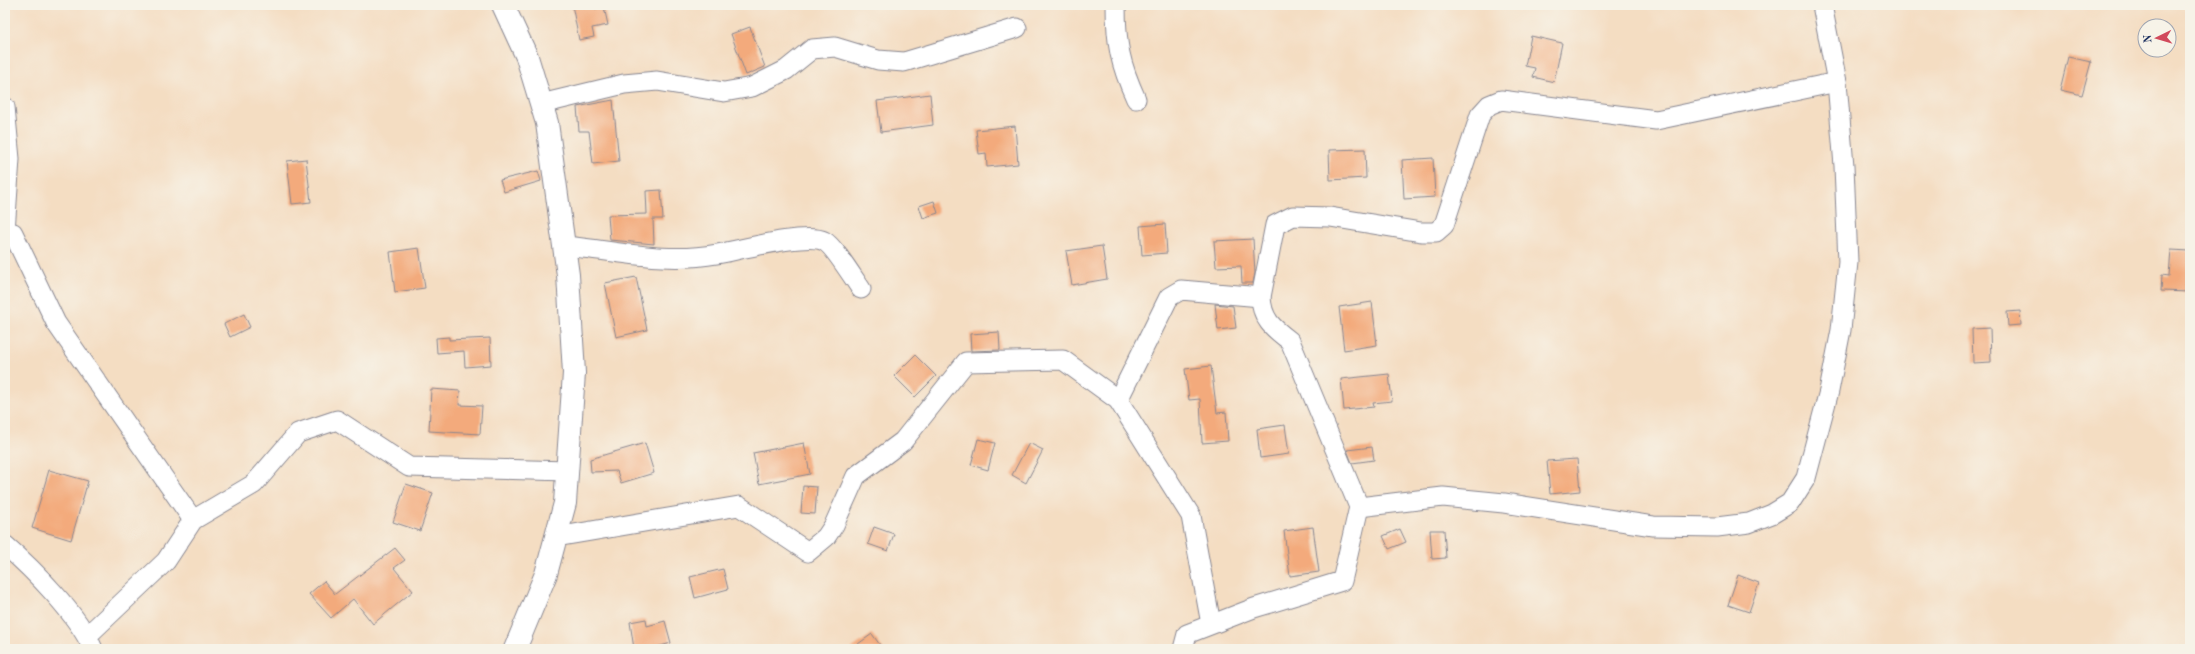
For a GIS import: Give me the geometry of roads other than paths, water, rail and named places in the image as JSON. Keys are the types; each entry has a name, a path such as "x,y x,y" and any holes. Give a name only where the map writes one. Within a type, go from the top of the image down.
{"street":[{"path":"504,5 527,57 547,123 568,275 574,373 565,503 546,574 515,649"},
{"path":"1116,5 1116,33 1123,70 1136,99"},
{"path":"1359,507 1443,497 1504,503 1653,526 1718,527 1749,523 1772,514 1790,503 1806,478 1829,391 1843,315 1848,262 1844,166 1837,82 1822,5"},
{"path":"541,104 624,84 657,81 724,92 752,87 786,70 812,49 835,46 878,60 904,62 1017,28"},
{"path":"1183,649 1187,634 1254,608 1342,581 1359,507 1290,341 1270,326 1261,305 1261,297 1276,225 1293,216 1330,218 1421,232 1436,232 1444,226 1480,115 1489,105 1501,100 1656,120 1837,82"},
{"path":"5,107 10,160 5,232 13,233 56,323 193,520"},
{"path":"563,246 668,259 690,258 776,243 816,238 826,242 861,289"},
{"path":"1118,400 1169,296 1181,290 1261,297"},
{"path":"556,537 739,506 808,552 826,537 834,525 856,476 903,441 966,362 1063,360 1118,400 1191,516 1211,624"},
{"path":"5,545 71,613 90,643 166,561 193,520 254,484 298,433 337,420 409,467 568,471"}]}
